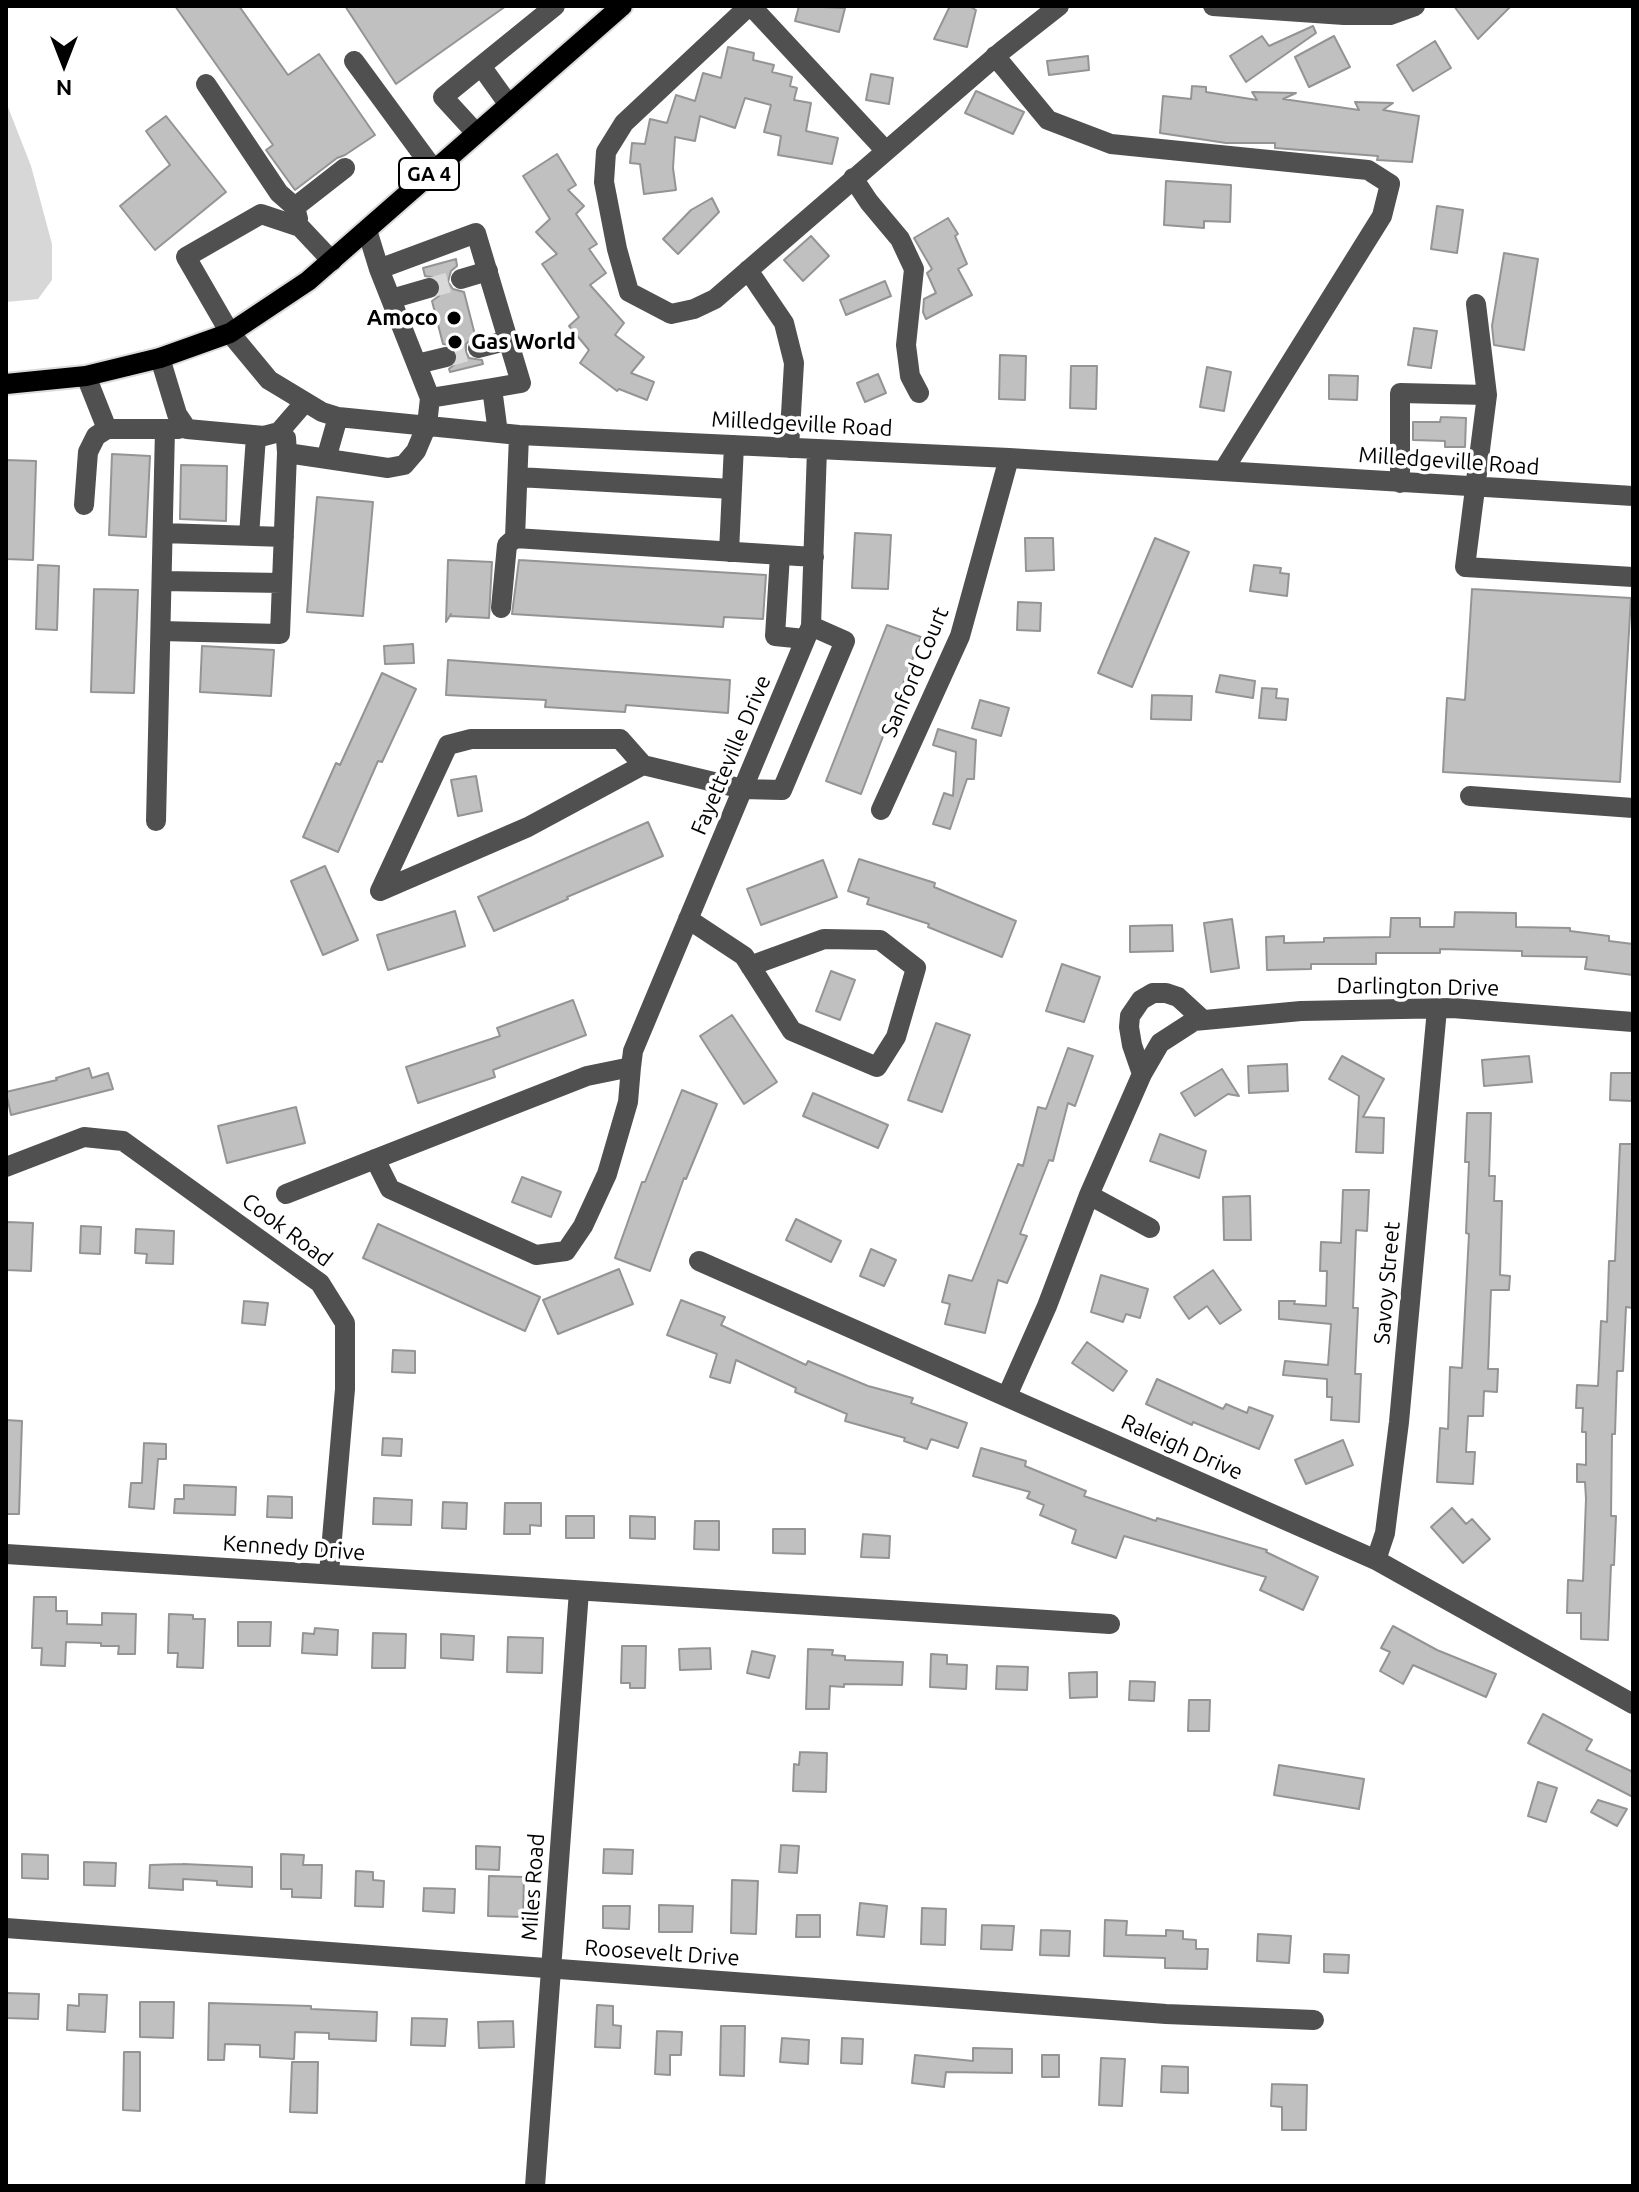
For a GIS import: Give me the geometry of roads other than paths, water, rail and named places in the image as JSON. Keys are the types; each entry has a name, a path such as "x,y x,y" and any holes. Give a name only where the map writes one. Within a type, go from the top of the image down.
{"main road":[{"name":"GA 4","path":"6,384 86,376 160,358 230,333 308,281 332,261 622,6"}],"street":[{"path":"476,133 443,97 555,6"},
{"path":"885,150 750,6 624,123 606,152 604,182 629,292 671,314 694,309 715,299 995,56 1059,6"},
{"path":"1213,6 1390,15 1415,6"},
{"path":"995,56 1048,120 1111,144 1368,170 1390,184 1382,216 1223,471"},
{"path":"354,61 434,170"},
{"path":"481,66 509,105"},
{"path":"206,84 279,193 332,261"},
{"path":"297,217 345,168"},
{"path":"853,178 900,239 914,269 906,345 910,376 919,393"},
{"name":"Milledgeville Road","path":"297,217 261,214 186,257 230,333 269,380 338,417 519,435 1009,458 1633,496"},
{"path":"287,453 388,468 404,465 416,451 427,425 430,398 379,269 367,230"},
{"path":"379,269 476,233 521,383 430,398"},
{"path":"748,270 784,323 794,363 789,448"},
{"path":"461,279 488,271"},
{"path":"391,299 429,288"},
{"path":"1476,304 1487,395 1465,567 1633,577"},
{"path":"478,348 509,340"},
{"path":"417,364 446,357"},
{"path":"160,358 177,414 187,429"},
{"path":"86,376 107,429"},
{"path":"492,388 498,433"},
{"path":"1400,483 1400,393 1487,395"},
{"path":"84,505 88,452 96,436 107,429 187,429 256,436 279,432 305,402"},
{"path":"326,459 338,417"},
{"path":"156,821 165,429"},
{"path":"161,631 280,634 287,453 286,438 279,432"},
{"path":"515,538 519,435"},
{"path":"249,536 256,436"},
{"path":"729,552 734,445"},
{"name":"Fayetteville Drive","path":"375,1159 390,1189 536,1255 566,1251 583,1226 607,1174 628,1102 633,1051 808,632 817,449"},
{"name":"Sanford Court","path":"881,810 960,636 1009,458"},
{"path":"518,477 732,489"},
{"path":"163,533 284,537"},
{"path":"501,608 507,545 515,538 814,557"},
{"path":"643,765 528,827 380,891 448,745 471,739 620,739 643,765 743,789 782,790 845,641 808,632 775,636 780,555"},
{"path":"162,581 282,583"},
{"path":"1470,796 1633,808"},
{"path":"688,919 744,956 750,966 792,1031 877,1067 896,1037 916,968 880,940 824,939 750,966"},
{"path":"1142,1074 1129,1027 1130,1016 1141,1000 1153,993 1166,993 1178,997 1202,1019"},
{"name":"Darlington Drive","path":"1007,1396 1142,1074 1160,1043 1194,1021 1301,1011 1437,1009 1633,1022"},
{"name":"Savoy Street","path":"1376,1560 1385,1533 1399,1422 1437,1009"},
{"path":"286,1194 587,1076 631,1067"},
{"name":"Cook Road","path":"6,1167 84,1137 123,1141 320,1283 345,1323 345,1389 329,1573"},
{"path":"1089,1195 1150,1228"},
{"name":"Raleigh Drive","path":"699,1261 1376,1560 1633,1704"},
{"name":"Kennedy Drive","path":"6,1554 1110,1624"},
{"name":"Miles Road","path":"535,2186 579,1591"},
{"name":"Roosevelt Drive","path":"6,1928 1150,2013 1314,2020"}],"tunnel":[{"path":"429,288 461,279"},
{"path":"446,357 478,348"}],"place":[{"name":"Amoco","path":"454,318"},
{"name":"Gas World","path":"455,342"}]}
